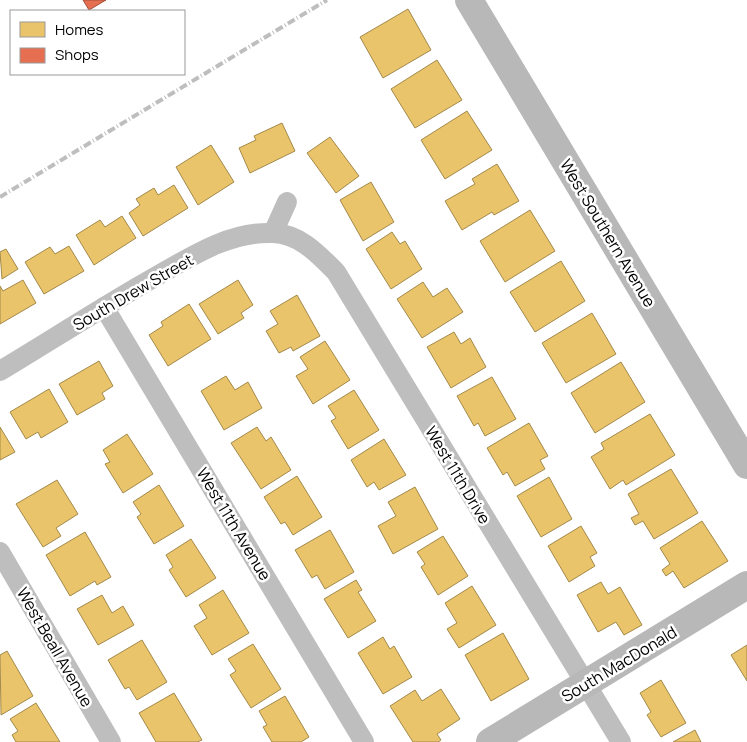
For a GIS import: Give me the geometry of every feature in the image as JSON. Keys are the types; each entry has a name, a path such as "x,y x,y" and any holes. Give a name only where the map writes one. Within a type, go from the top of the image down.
{"main road":[{"name":"West Southern Avenue","path":"469,0 747,465"},
{"name":"South MacDonald","path":"490,742 747,585"}],"street":[{"path":"274,233 287,202"},
{"name":"South Drew Street","path":"0,371 104,307 210,246 244,236 274,233"},
{"name":"West 11th Drive","path":"274,233 300,240 336,272 621,742"},
{"name":"West 11th Avenue","path":"104,307 364,742"},
{"name":"West Beall Avenue","path":"0,552 111,742"}],"building: Homes":[{"path":"408,9 431,50 383,78 360,37"},
{"path":"437,60 462,100 415,128 391,89"},
{"path":"467,111 492,150 445,179 421,140"},
{"path":"282,123 295,151 250,173 239,148 256,140 254,136"},
{"path":"330,137 359,176 336,193 307,153"},
{"path":"211,145 234,182 198,205 176,167"},
{"path":"497,164 519,201 494,215 492,212 462,230 445,201 475,184 472,179"},
{"path":"371,182 394,222 363,241 340,200"},
{"path":"174,185 188,208 143,236 129,213 140,205 136,199 154,188 158,195"},
{"path":"530,210 555,251 505,282 480,241"},
{"path":"122,216 136,238 94,265 76,235 100,220 105,227"},
{"path":"392,232 400,244 405,241 422,269 391,289 366,249"},
{"path":"69,246 84,271 44,294 25,262 50,247 55,254"},
{"path":"6,249 18,269 2,279 0,252"},
{"path":"561,261 585,301 535,332 510,292"},
{"path":"23,280 36,303 0,324 0,286 3,291"},
{"path":"238,280 253,305 241,313 244,318 218,334 199,304"},
{"path":"423,282 433,297 447,288 463,312 422,338 397,299"},
{"path":"297,295 320,336 293,351 291,347 279,353 266,331 278,324 270,311"},
{"path":"189,304 211,339 168,366 149,335 163,326 161,322"},
{"path":"592,313 616,354 566,383 542,343"},
{"path":"454,332 461,344 470,338 486,367 451,388 427,347"},
{"path":"325,341 350,380 313,404 296,376 308,369 300,357"},
{"path":"99,361 113,386 102,393 105,399 77,415 59,384"},
{"path":"621,362 645,402 595,433 571,393"},
{"path":"226,376 235,390 248,382 262,408 224,430 201,391"},
{"path":"492,377 516,419 485,436 478,423 474,426 457,396"},
{"path":"49,389 68,422 41,438 38,432 26,439 10,412"},
{"path":"354,390 379,430 348,449 331,421 336,418 328,406"},
{"path":"650,414 675,455 626,485 623,480 610,489 591,457 604,449 601,443"},
{"path":"529,423 548,456 540,460 545,469 515,486 507,472 503,475 487,448"},
{"path":"0,427 15,452 0,460"},
{"path":"257,427 266,441 271,437 291,470 261,489 231,443"},
{"path":"127,434 153,474 123,493 105,464 110,462 103,450"},
{"path":"384,439 406,475 379,490 374,482 367,487 351,460"},
{"path":"671,469 698,513 654,539 643,521 635,525 631,518 639,514 628,494"},
{"path":"297,476 322,517 293,535 285,522 281,524 264,497"},
{"path":"549,477 572,519 541,537 517,496"},
{"path":"57,480 78,514 56,528 61,536 43,547 16,504"},
{"path":"159,485 184,526 154,544 137,517 141,514 133,502"},
{"path":"415,487 438,529 393,554 378,526 396,516 388,502"},
{"path":"702,521 728,561 684,588 673,571 666,576 662,570 670,564 660,548"},
{"path":"581,526 597,553 590,557 595,566 569,582 548,546"},
{"path":"330,530 354,572 325,589 317,575 312,578 295,550"},
{"path":"85,532 111,577 97,585 95,581 70,596 46,555"},
{"path":"443,536 468,576 438,595 421,567 425,564 417,552"},
{"path":"191,539 216,578 186,597 169,570 173,567 166,555"},
{"path":"356,580 362,590 358,592 376,621 348,638 324,599"},
{"path":"601,582 608,594 620,587 642,625 624,635 616,622 598,632 577,595"},
{"path":"472,586 496,625 459,648 447,629 457,623 445,603"},
{"path":"223,590 249,633 212,655 194,626 207,618 199,605"},
{"path":"102,595 112,613 123,606 134,625 98,645 77,609"},
{"path":"503,633 529,679 491,701 465,655"},
{"path":"383,637 390,649 394,646 412,677 383,694 358,653"},
{"path":"142,640 167,682 137,700 129,687 125,689 108,660"},
{"path":"253,644 281,689 251,708 230,675 236,671 228,659"},
{"path":"747,645 747,681 731,655"},
{"path":"7,651 33,696 1,715 0,655"},
{"path":"661,680 686,723 661,737 647,715 651,712 640,693"},
{"path":"441,689 460,719 437,734 441,740 438,742 413,742 390,706 415,690 422,701"},
{"path":"174,693 202,740 197,742 156,742 139,713"},
{"path":"285,696 309,737 301,742 272,742 263,727 267,725 259,711"},
{"path":"36,703 60,742 16,742 12,735 18,731 10,719"},
{"path":"695,730 701,742 673,742"}],"building: Shops":[{"path":"83,0 106,0 89,10"}],"railway":[{"path":"0,197 327,0"}]}
